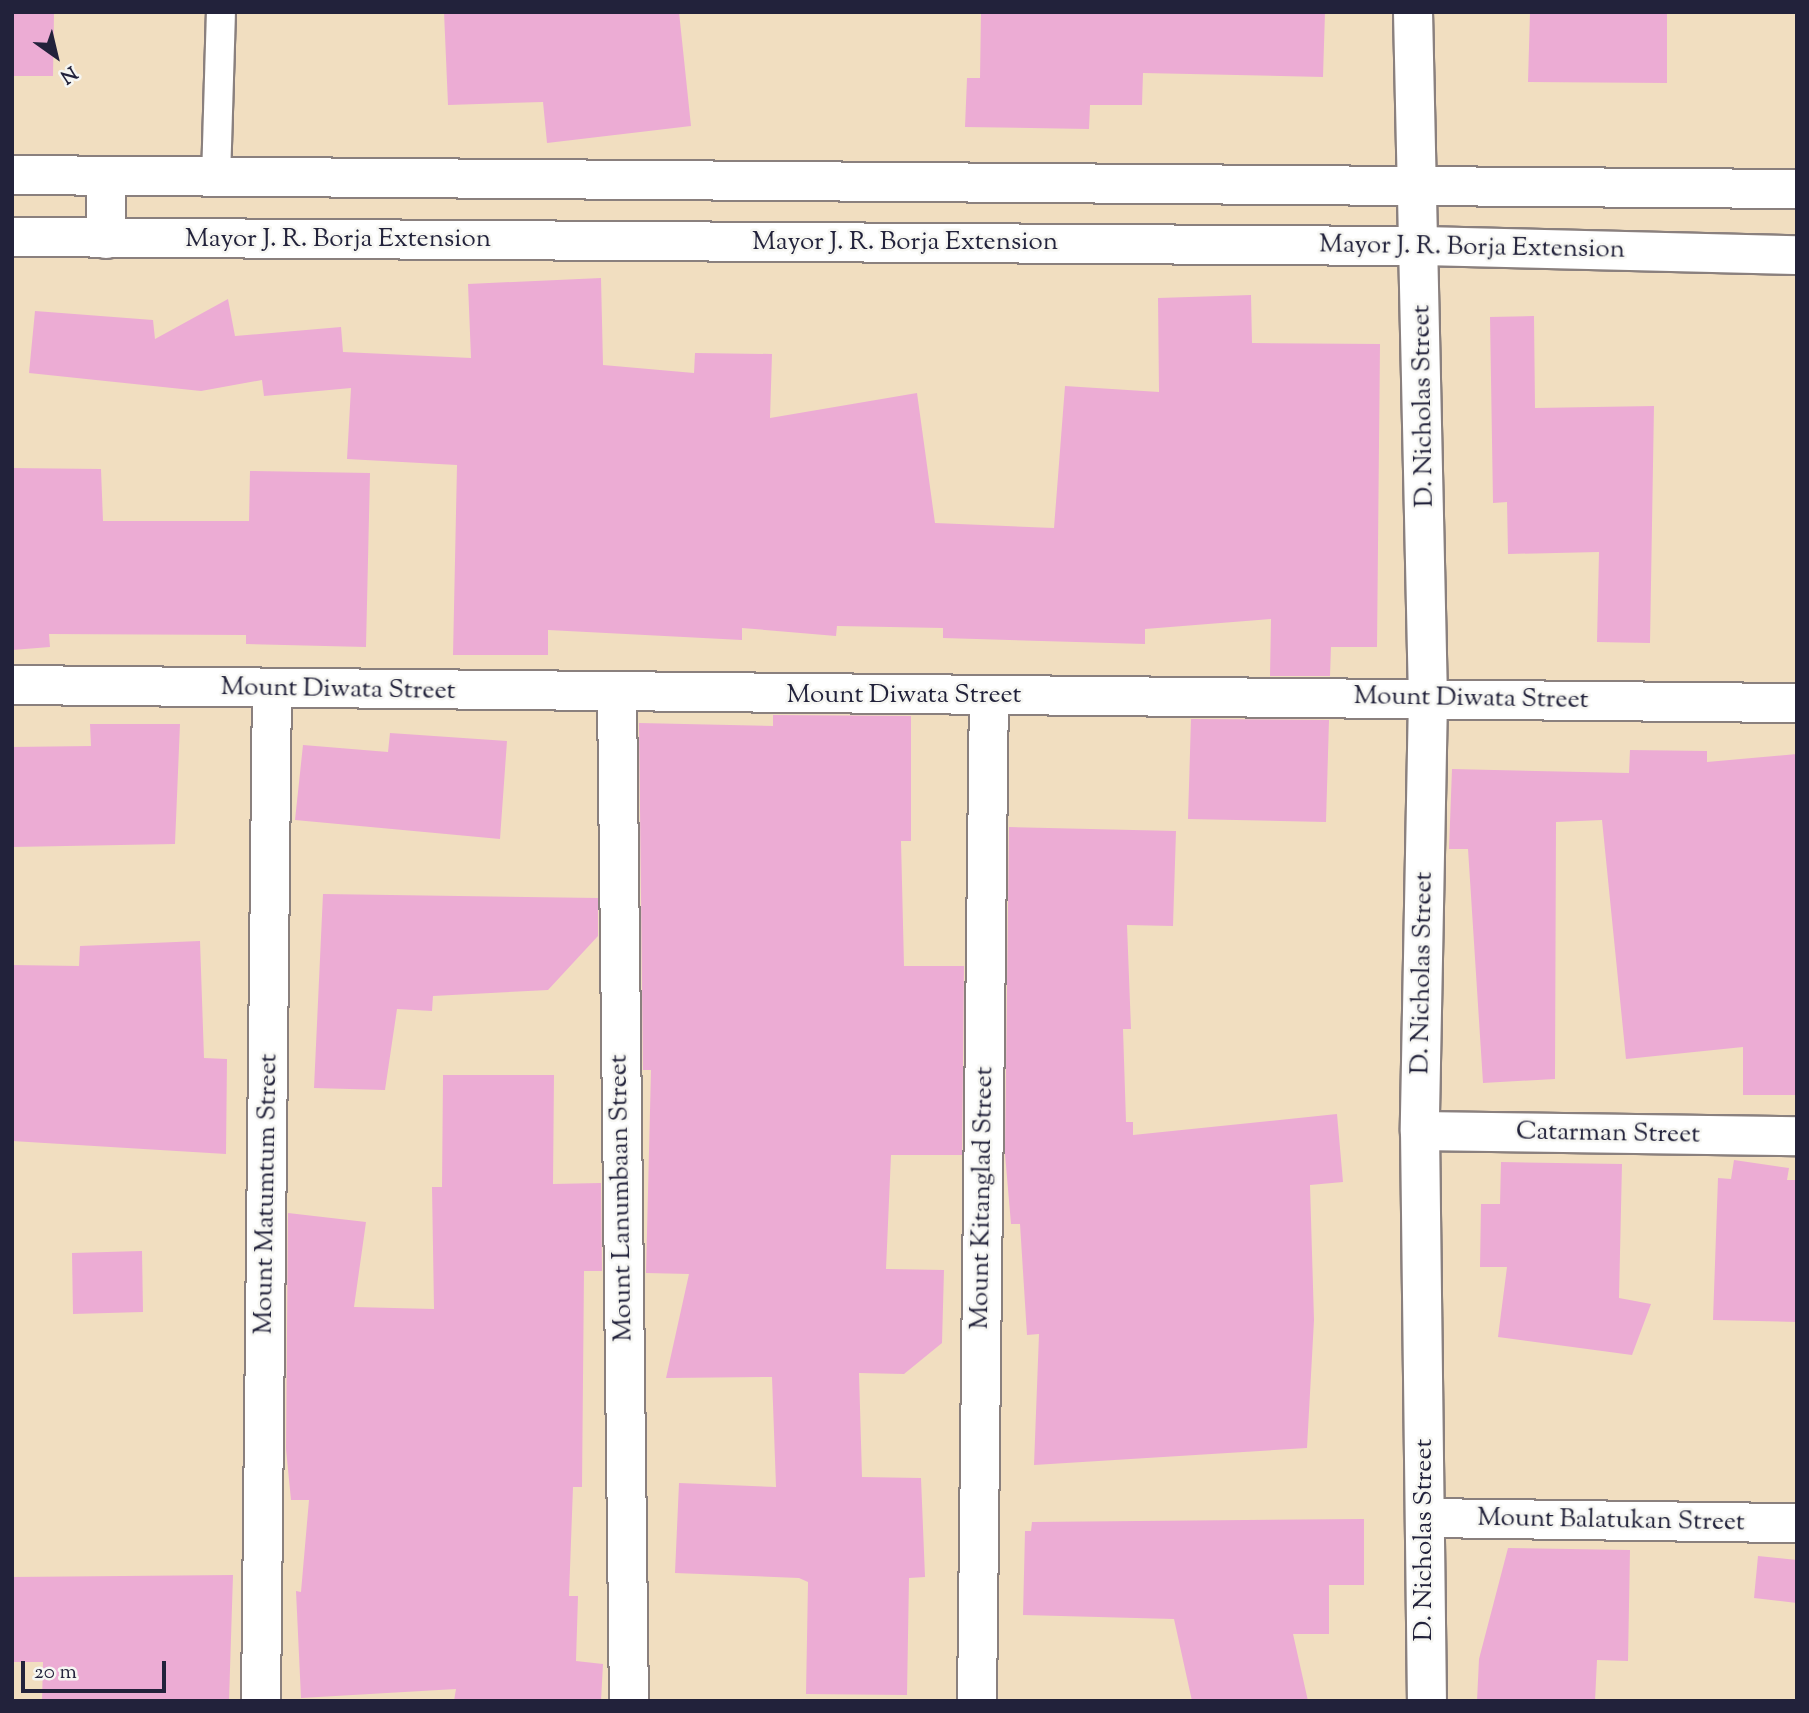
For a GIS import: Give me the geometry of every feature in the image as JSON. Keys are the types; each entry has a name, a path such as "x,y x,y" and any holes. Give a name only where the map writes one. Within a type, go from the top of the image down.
{"street":[{"name":"D. Nicholas Street","path":"1413,12 1422,246 1428,698 1420,1131 1427,1701"},
{"path":"12,175 216,179 1420,183 1797,189"},
{"path":"106,176 106,239"},
{"name":"Mayor J. R. Borja Extension","path":"12,237 1422,246 1797,256"},
{"name":"Mount Diwata Street","path":"12,685 617,696 1428,698 1797,704"},
{"name":"Mount Matumtum Street","path":"261,1701 272,688"},
{"name":"Mount Lanumbaan Street","path":"617,696 629,1701"},
{"name":"Mount Kitanglad Street","path":"977,1701 989,696"},
{"name":"Catarman Street","path":"1420,1131 1797,1136"},
{"name":"Mount Balatukan Street","path":"1426,1518 1797,1523"}],"lane":[{"path":"216,179 221,12"}],"building":[{"path":"12,12 54,12 53,76 12,76"},
{"path":"444,12 679,12 691,126 547,143 543,102 448,105"},
{"path":"981,12 1325,12 1323,77 1143,73 1142,105 1090,105 1089,129 965,127 967,78 980,78"},
{"path":"1530,12 1667,12 1667,83 1528,82"},
{"path":"601,278 603,365 694,373 695,353 772,354 770,418 917,393 935,523 1054,528 1065,386 1159,392 1158,298 1251,295 1252,343 1380,344 1377,647 1331,647 1330,676 1270,676 1271,619 1145,629 1145,644 943,638 943,628 837,626 836,636 742,628 742,640 548,630 548,655 453,655 457,465 347,459 351,388 264,396 262,380 201,391 29,373 35,311 153,320 155,339 228,299 235,336 341,327 343,352 471,358 468,284"},
{"path":"1534,316 1535,408 1654,406 1650,643 1597,642 1599,552 1508,554 1507,502 1493,503 1490,317"},
{"path":"12,468 101,469 103,521 249,521 250,471 370,473 366,647 246,644 246,635 49,634 50,647 12,650"},
{"path":"773,715 911,716 911,841 901,841 904,966 964,966 962,1155 891,1155 886,1269 944,1270 942,1343 904,1374 859,1373 862,1477 921,1478 925,1577 909,1578 907,1695 806,1694 808,1582 799,1578 675,1573 679,1483 776,1487 772,1377 666,1378 689,1274 646,1273 651,1070 643,1070 639,723 773,726"},
{"path":"1191,719 1329,720 1326,822 1188,819"},
{"path":"90,724 180,724 175,844 12,847 12,747 91,746"},
{"path":"390,733 507,741 500,839 295,820 303,745 388,752"},
{"path":"1630,750 1707,751 1707,762 1797,754 1797,1095 1743,1095 1743,1047 1626,1059 1602,820 1556,822 1555,1079 1483,1083 1468,849 1449,849 1452,769 1629,773"},
{"path":"1009,827 1176,831 1173,926 1127,925 1131,1029 1123,1029 1126,1122 1133,1122 1133,1135 1337,1114 1343,1182 1310,1185 1314,1320 1307,1448 1034,1465 1039,1334 1027,1335 1020,1224 1011,1224 1005,1154"},
{"path":"323,894 598,898 598,936 548,990 433,996 432,1011 397,1009 385,1090 314,1088"},
{"path":"200,941 204,1058 227,1059 226,1154 12,1141 12,965 79,966 80,946"},
{"path":"443,1075 554,1075 553,1184 601,1183 602,1271 584,1271 582,1487 573,1487 569,1596 578,1596 576,1661 603,1664 601,1701 454,1701 456,1689 301,1698 296,1591 301,1592 309,1500 291,1500 286,1449 288,1213 366,1222 354,1307 434,1309 432,1187 442,1187"},
{"path":"1734,1160 1789,1168 1787,1180 1797,1180 1797,1322 1713,1320 1718,1178 1731,1179"},
{"path":"1501,1162 1622,1164 1619,1298 1651,1304 1632,1355 1498,1337 1507,1267 1480,1267 1481,1204 1500,1204"},
{"path":"142,1251 143,1312 73,1314 72,1253"},
{"path":"1364,1519 1364,1585 1329,1585 1329,1634 1293,1634 1308,1701 1192,1701 1174,1619 1023,1615 1025,1531 1031,1531 1032,1522"},
{"path":"1508,1548 1630,1550 1628,1661 1597,1660 1595,1701 1477,1701 1479,1659"},
{"path":"1758,1556 1797,1560 1797,1603 1754,1598"},
{"path":"233,1575 229,1701 42,1701 43,1662 12,1662 12,1577"}]}
